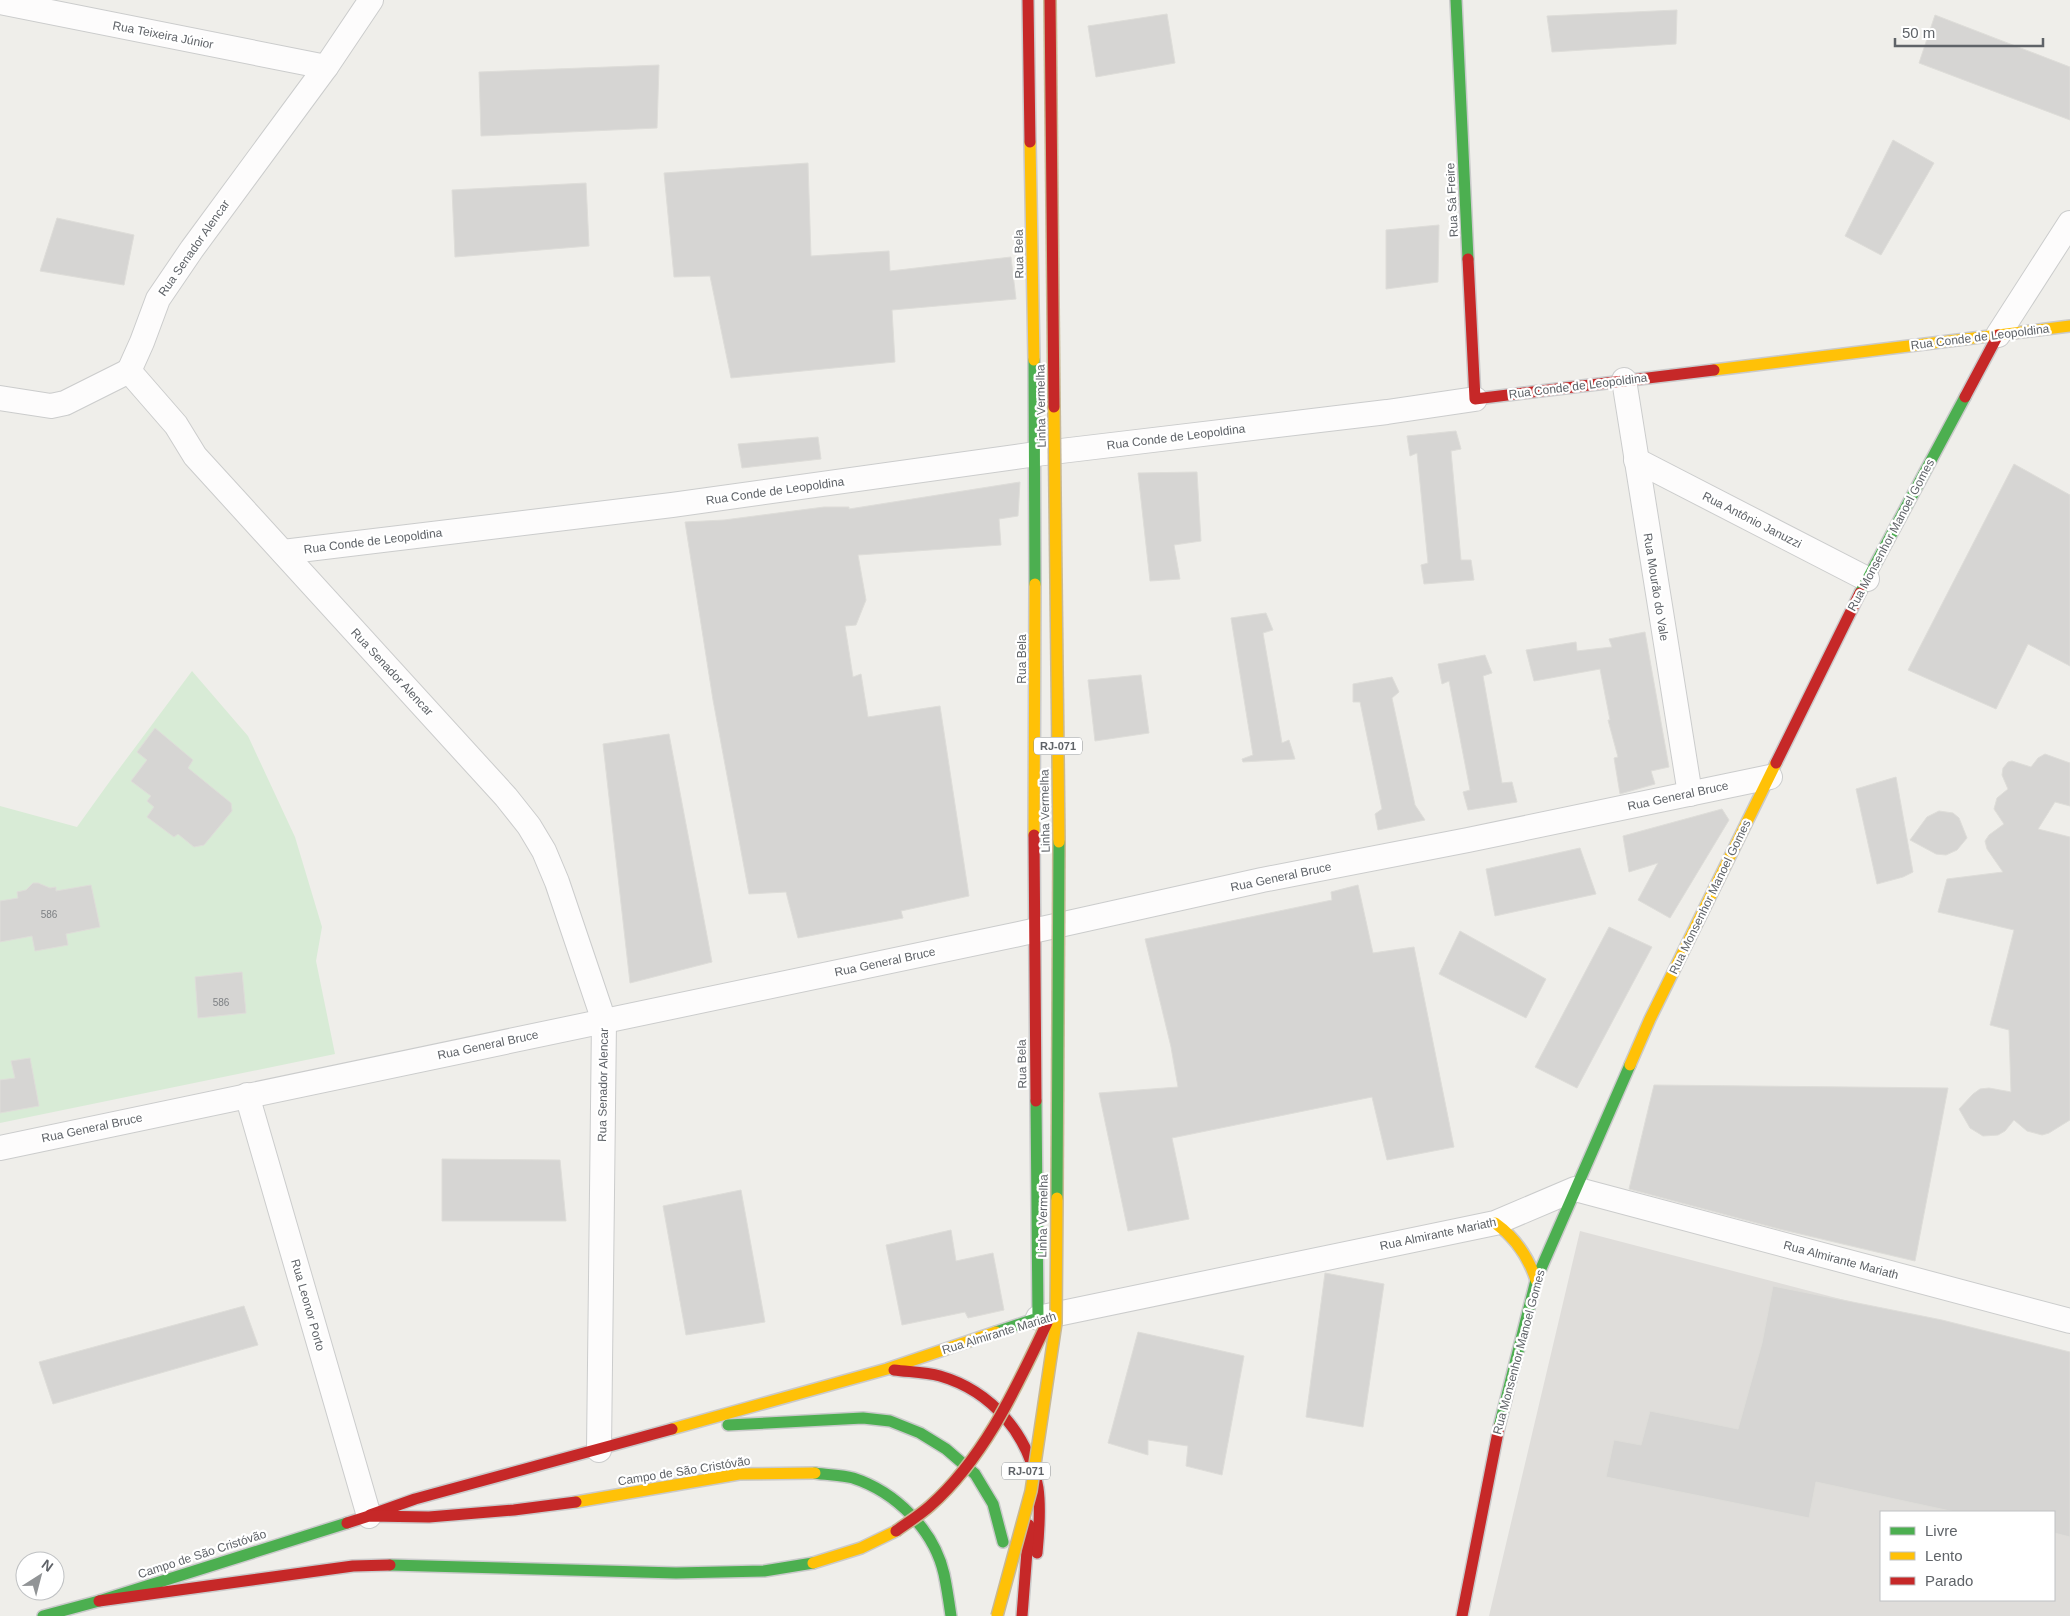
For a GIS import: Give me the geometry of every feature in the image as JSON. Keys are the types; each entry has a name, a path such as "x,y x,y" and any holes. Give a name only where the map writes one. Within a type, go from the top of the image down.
{"main road":[{"name":"Rua Bela","path":"1028,0 1036,454 1034,931 1043,1320"},
{"name":"Linha Vermelha","path":"989,1616 1023,1488 1043,1320 1052,912 1037,0"},
{"name":"Linha Vermelha","path":"998,1616 1031,1491 1056,1313 1060,908 1050,0"},
{"name":"Rua Sá Freire","path":"1456,0 1475,399"},
{"name":"Rua Conde de Leopoldina","path":"1475,399 2070,326"},
{"name":"Rua Monsenhor Manoel Gomes","path":"1462,1616 1501,1414 1536,1280 1632,1055 1867,579 1998,335"},
{"path":"1495,1224 1513,1237 1520,1245 1530,1262 1536,1280"},
{"name":"Rua Almirante Mariath","path":"887,1369 1043,1320"},
{"path":"99,1601 353,1566 408,1565 676,1574 764,1571 805,1566 861,1548 896,1531 929,1507 955,1480 981,1448 1013,1393 1043,1320"},
{"name":"Campo de São Cristóvão","path":"43,1616 99,1601 369,1516 416,1499 887,1369 939,1376 978,1392 1008,1419 1026,1444 1038,1486 1040,1517 1033,1616"},
{"name":"Campo de São Cristóvão","path":"680,1427 863,1418 890,1421 920,1433 946,1449 975,1474 993,1504 1003,1542 998,1616"},
{"name":"Campo de São Cristóvão","path":"369,1516 437,1516 514,1510 565,1504 740,1474 806,1472 852,1478 882,1491 907,1510 931,1540 944,1573 951,1616"},
{"path":"1022,1616 1031,1491"}],"street":[{"name":"Rua Senador Alencar","path":"371,0 326,67 192,249 158,299 129,370 176,426 195,456 506,797 529,826 544,851 557,882 604,1021 599,1450"},
{"name":"Rua Teixeira Júnior","path":"0,2 326,67"},
{"name":"Rua Monsenhor Manoel Gomes","path":"1998,335 2070,223"},
{"path":"0,398 51,406 65,403 129,370"},
{"name":"Rua Mourão do Vale","path":"1624,380 1690,794"},
{"name":"Rua Conde de Leopoldina","path":"283,552 662,506 1036,454 1387,412 1475,399"},
{"name":"Rua Antônio Januzzi","path":"1636,460 1867,579"},
{"name":"Rua General Bruce","path":"0,1148 1034,931 1262,880 1468,840 1770,777"},
{"name":"Rua Leonor Porto","path":"247,1095 369,1516"},
{"name":"Rua Almirante Mariath","path":"1043,1320 1495,1224 1575,1189 2070,1321"}],"shaded area":[{"path":"1580,1231 2070,1359 2070,1616 1489,1616"}],"green space":[{"path":"192,671 248,736 295,837 322,927 316,961 335,1054 0,1123 0,806 77,827"}],"building":[{"path":"1677,10 1676,44 1552,52 1547,16"},
{"path":"1167,14 1175,63 1096,77 1088,26"},
{"path":"1935,15 2070,67 2070,120 1919,63"},
{"path":"659,65 657,128 481,136 479,72"},
{"path":"1893,140 1934,163 1881,255 1845,236"},
{"path":"808,163 811,256 889,251 890,271 1011,257 1016,299 892,310 895,362 731,378 710,276 674,277 664,173"},
{"path":"586,183 589,246 455,257 452,190"},
{"path":"57,218 134,235 124,285 40,271"},
{"path":"1439,225 1438,282 1386,289 1386,230"},
{"path":"1456,431 1461,449 1451,451 1461,560 1471,560 1474,580 1424,584 1421,565 1428,563 1417,453 1410,456 1407,436"},
{"path":"818,437 821,459 742,468 738,444"},
{"path":"2014,464 2070,495 2070,666 2028,644 1996,709 1908,670"},
{"path":"1197,472 1201,541 1174,545 1180,579 1150,581 1138,473"},
{"path":"1020,482 1018,516 999,519 1001,545 858,555 866,600 856,625 845,626 853,677 861,674 868,717 940,706 969,896 901,911 903,918 798,938 786,892 749,894 713,700 685,522 724,520 824,507 849,507 849,509"},
{"path":"1266,613 1273,630 1263,633 1282,743 1289,740 1295,759 1243,762 1242,759 1253,755 1231,618"},
{"path":"1645,632 1669,767 1651,771 1655,784 1620,794 1614,758 1618,757 1608,720 1610,720 1600,669 1534,681 1526,650 1576,642 1577,651 1612,647 1609,639"},
{"path":"1485,655 1492,673 1483,676 1502,783 1512,782 1517,802 1468,810 1463,792 1470,790 1449,681 1442,684 1438,664"},
{"path":"1141,675 1149,733 1095,741 1088,680"},
{"path":"1392,677 1399,692 1392,698 1415,805 1425,820 1378,830 1375,814 1382,809 1360,702 1353,702 1353,684"},
{"path":"155,728 193,760 188,768 231,803 232,811 204,845 194,847 178,834 174,837 147,817 154,807 147,801 151,796 131,781 147,760 137,752"},
{"path":"669,734 712,962 630,983 603,744"},
{"path":"2045,754 2070,763 2070,806 2055,802 2038,829 2070,837 2070,1120 2049,1133 2042,1135 2027,1131 2014,1120 2005,1131 1998,1135 1983,1136 1970,1128 1959,1109 1980,1089 1989,1088 2011,1092 2009,1030 1990,1025 2014,930 1938,912 1947,879 2003,872 1987,849 1985,841 1989,835 2004,824 1994,809 1997,798 2008,789 2002,775 2003,768 2008,762 2012,761 2031,767 2038,758"},
{"path":"1896,777 1913,872 1903,877 1877,884 1856,789"},
{"path":"1722,809 1729,820 1670,918 1638,900 1658,863 1629,872 1623,836"},
{"path":"1939,811 1953,813 1959,818 1967,838 1957,850 1946,855 1936,854 1910,840 1927,817"},
{"path":"1580,848 1596,894 1495,916 1486,869"},
{"path":"33,883 50,888 56,887 56,891 91,885 100,927 66,934 68,945 35,951 32,936 0,942 0,901 18,898 17,892 26,890"},
{"path":"1358,885 1373,953 1414,947 1454,1147 1387,1160 1372,1097 1172,1138 1189,1219 1128,1231 1099,1093 1178,1087 1171,1047 1145,939 1332,900 1331,892"},
{"path":"1609,927 1652,947 1577,1088 1535,1067"},
{"path":"1460,931 1546,979 1526,1018 1439,974"},
{"path":"242,972 246,1013 198,1018 195,977"},
{"path":"30,1058 39,1106 0,1113 0,1080 15,1078 11,1061"},
{"path":"1654,1085 1948,1088 1915,1261 1779,1229 1629,1189"},
{"path":"442,1159 560,1160 566,1221 442,1221"},
{"path":"741,1190 765,1322 686,1335 663,1206"},
{"path":"951,1230 956,1261 993,1253 1004,1310 968,1318 965,1312 902,1325 886,1245"},
{"path":"1325,1273 1384,1284 1363,1427 1306,1417"},
{"path":"1773,1286 1942,1320 2070,1352 2070,1537 2055,1533 2055,1511 1950,1511 1816,1482 1809,1518 1606,1477 1614,1440 1641,1445 1650,1411 1738,1429 1762,1343"},
{"path":"244,1306 258,1345 53,1404 39,1362"},
{"path":"1138,1332 1244,1356 1222,1475 1186,1466 1188,1446 1148,1440 1148,1455 1108,1443"}],"traffic: fast":[{"path":"1456,0 1468,259"},
{"path":"1034,360 1035,584"},
{"path":"1860,593 1965,397"},
{"path":"1057,1198 1059,842"},
{"path":"1499,1427 1536,1280 1630,1065"},
{"path":"996,1332 1038,1318 1036,1101"},
{"path":"728,1425 863,1418 890,1421 920,1433 946,1449 975,1474 993,1504 1003,1542"},
{"path":"815,1473 853,1478 869,1484 898,1503 911,1515 932,1542 939,1558 944,1574 951,1616"},
{"path":"43,1616 99,1601 347,1523"},
{"path":"390,1565 676,1573 764,1571 813,1563"}],"traffic: slow":[{"path":"1030,142 1034,360"},
{"path":"1714,370 2070,326"},
{"path":"1054,407 1059,842"},
{"path":"1034,835 1035,584"},
{"path":"1630,1065 1650,1019 1776,763"},
{"path":"997,1616 1031,1491 1056,1323 1057,1198"},
{"path":"1495,1223 1515,1241 1529,1263 1536,1280"},
{"path":"672,1429 887,1369 996,1332"},
{"path":"576,1502 739,1474 815,1473"},
{"path":"813,1563 861,1548 896,1531"}],"traffic: jam":[{"path":"1028,0 1030,142"},
{"path":"1050,0 1054,407"},
{"path":"1468,259 1475,399 1714,370"},
{"path":"1965,397 1998,335"},
{"path":"1776,763 1860,593"},
{"path":"1034,835 1036,1101"},
{"path":"896,1531 918,1516 950,1487 983,1444 1011,1397 1047,1323"},
{"path":"894,1370 940,1376 959,1383 976,1392 991,1404 1017,1433 1026,1450 1038,1488 1040,1512 1037,1553"},
{"path":"1462,1616 1499,1427"},
{"path":"370,1515 415,1499 672,1429"},
{"path":"347,1523 369,1516 429,1517 514,1510 576,1502"},
{"path":"1022,1616 1029,1525"},
{"path":"99,1601 353,1566 390,1565"}]}
